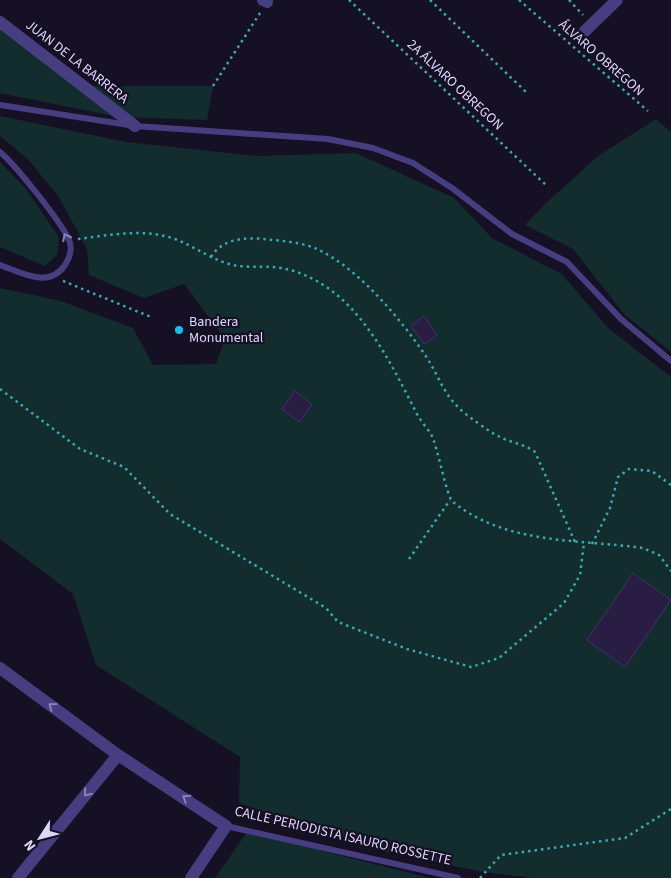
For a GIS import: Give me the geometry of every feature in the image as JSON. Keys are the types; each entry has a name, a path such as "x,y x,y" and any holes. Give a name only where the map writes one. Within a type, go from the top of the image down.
{"street":[{"path":"588,28 617,0"},
{"name":"JUAN DE LA BARRERA","path":"0,22 135,126"},
{"name":"CALLE PERIODISTA ISAURO ROSSETTE","path":"0,668 118,755 226,826"},
{"path":"18,878 118,755"},
{"path":"191,878 226,826"}],"lane":[{"path":"0,104 135,126 328,139 373,148 412,164 452,188 512,234 567,262 621,319 671,360"},
{"path":"0,152 46,206 69,240 71,257 61,271 52,277 35,278 0,265"},
{"name":"CALLE PERIODISTA ISAURO ROSSETTE","path":"226,826 458,878"}],"path":[{"name":"2A ÁLVARO OBREGON","path":"349,0 547,186"},
{"path":"430,0 527,93"},
{"name":"ÁLVARO OBREGON","path":"519,0 648,111"},
{"name":"ÁLVARO OBREGON","path":"569,0 588,28"},
{"path":"213,86 265,1"},
{"path":"69,240 137,232 173,238 228,264 286,269 309,278 333,293 368,327 393,367 417,415 431,435 450,500 476,519 523,536 643,548 659,555 671,570"},
{"path":"210,257 216,248 224,243 252,238 316,248 352,271 400,322 426,356 442,388 459,408 493,434 527,446 535,452 575,542"},
{"path":"52,277 152,318"},
{"path":"0,389 80,449 124,467 170,514 326,608 338,622 407,649 471,667 499,658 564,603 580,574 584,543"},
{"path":"592,544 610,508 618,477 629,469 652,471 671,485"},
{"path":"409,559 450,500"},
{"path":"480,878 501,854 625,838 671,809"}],"green space":[{"path":"0,27 77,86 213,86 207,120 118,117 0,93"},
{"path":"0,116 126,142 257,156 356,153 454,198 492,238 562,274 608,328 671,377 671,878 531,878 478,871 368,848 239,803 240,757 96,665 73,594 0,539 0,288 61,301 133,328 153,365 216,364 225,339 184,284 144,298 89,275 87,249 58,196 28,159 0,136"},
{"path":"656,119 671,132 671,352 624,314 573,249 525,225 545,204 598,156"},
{"path":"0,162 26,189 59,237 57,255 45,266 0,247"},
{"path":"247,832 430,878 215,878"}],"building":[{"path":"424,316 437,335 424,344 411,326"},
{"path":"295,391 312,405 299,422 282,409"},
{"path":"633,573 671,600 625,667 587,640"}],"place":[{"name":"Bandera Monumental","path":"179,330"}]}
